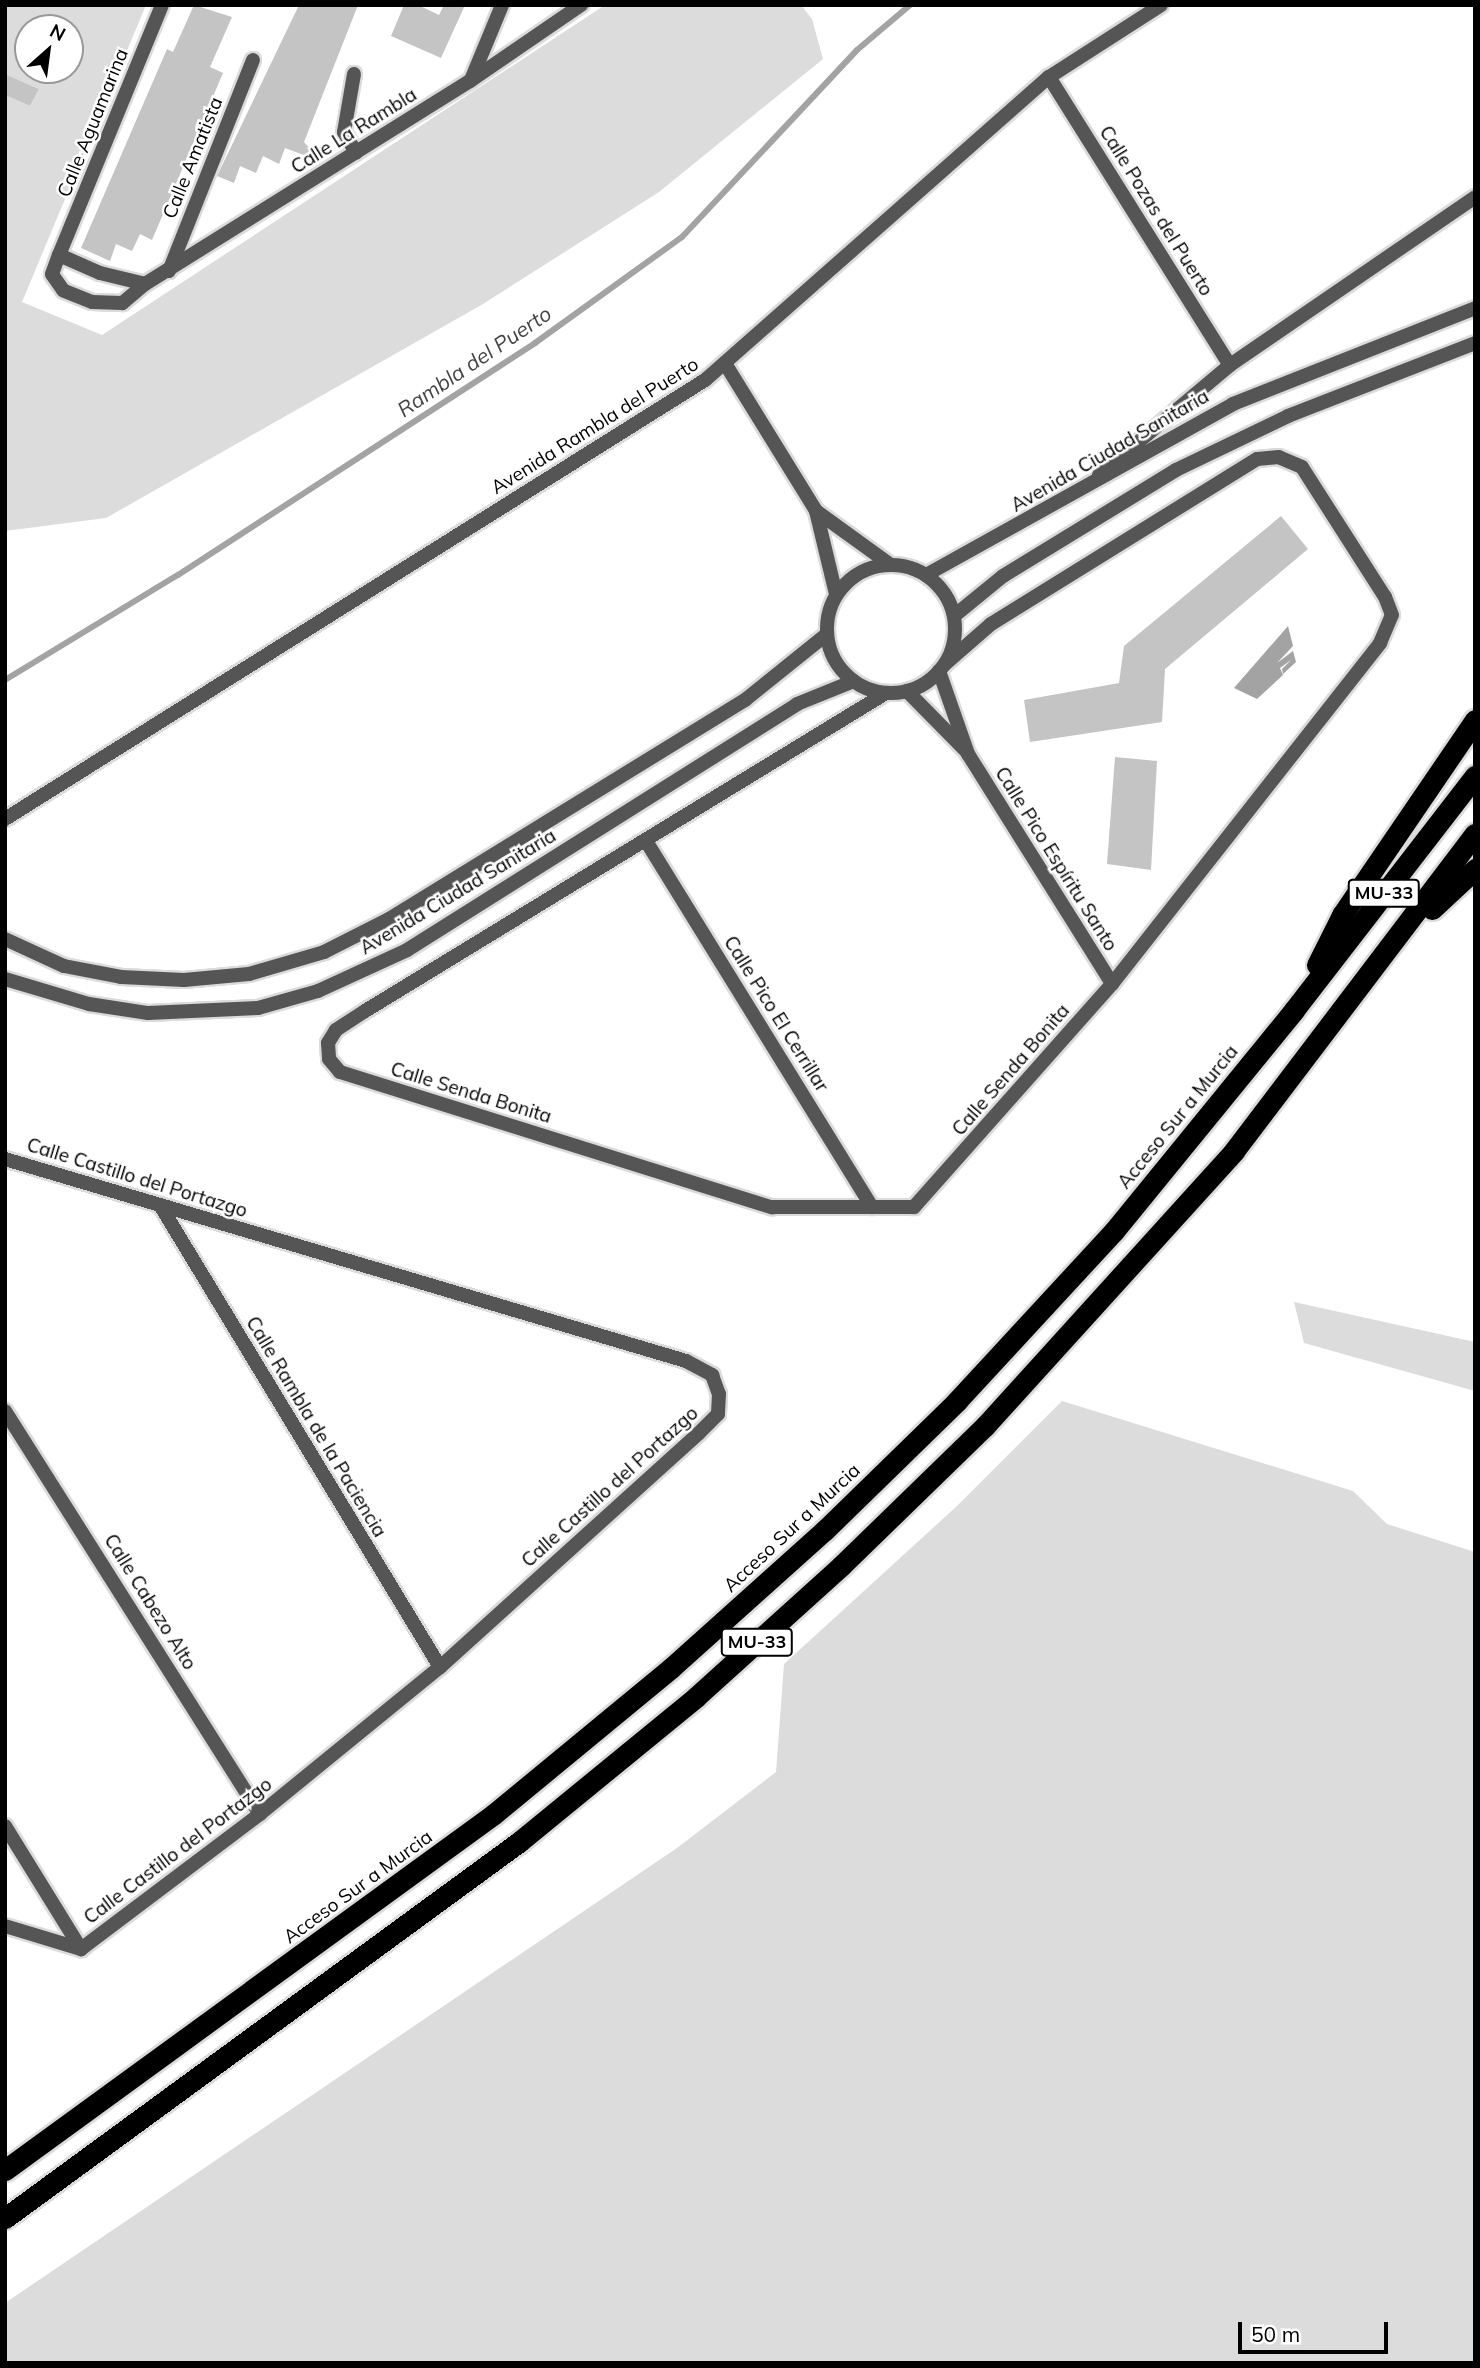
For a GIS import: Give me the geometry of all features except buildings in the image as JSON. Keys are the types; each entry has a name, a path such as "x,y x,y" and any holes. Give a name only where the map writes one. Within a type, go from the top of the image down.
{"highway":[{"path":"1294,1010 1342,915 1475,720"},
{"name":"Acceso Sur a Murcia","path":"5,2170 494,1814 746,1602 894,1465 1034,1321 1169,1165 1294,1010 1475,776"},
{"name":"MU-33","path":"5,2218 519,1842 696,1697 841,1566 1062,1344 1234,1151 1395,944 1475,834"},
{"path":"1395,944 1475,869"}],"street":[{"name":"Calle Aguamarina","path":"59,255 162,5"},
{"path":"470,81 502,5"},
{"name":"Calle La Rambla","path":"59,255 52,274 63,290 92,302 122,303 145,285 470,81 581,5"},
{"name":"Avenida Rambla del Puerto","path":"5,819 726,365 1049,77 1161,5"},
{"name":"Calle Amatista","path":"169,271 253,60"},
{"path":"354,74 344,132 356,153"},
{"name":"Calle Pozas del Puerto","path":"1049,77 1230,365"},
{"path":"1093,480 1230,365 1475,197"},
{"path":"59,255 100,273 145,285"},
{"name":"Avenida Ciudad Sanitaria","path":"926,575 1233,404 1475,307"},
{"path":"954,616 1003,576 1176,470 1288,416 1475,343"},
{"path":"726,365 816,511 836,594 827,634 835,660 854,681 887,693 907,691 941,668 954,641 954,616 948,600 926,575 891,565 816,511"},
{"name":"Calle Senda Bonita","path":"646,841 336,1030 328,1044 329,1059 340,1072 772,1207 914,1207 1112,984 1388,628 1392,615 1385,597 1302,467 1279,457 1257,459 1237,468 991,624 941,668"},
{"path":"836,594 855,575 891,565"},
{"name":"Avenida Ciudad Sanitaria","path":"5,939 64,967 173,980 249,974 324,952 389,919 745,699 827,634"},
{"name":"Calle Pico Espíritu Santo","path":"941,668 968,754"},
{"name":"Avenida Ciudad Sanitaria","path":"5,979 89,1004 148,1013 222,1013 308,995 407,950 797,704 854,681"},
{"name":"Calle Pico Espíritu Santo","path":"907,691 968,754 1112,984"},
{"path":"646,841 887,693"},
{"name":"Calle Pico El Cerrillar","path":"646,841 872,1207"},
{"name":"Calle Castillo del Portazgo","path":"5,1159 686,1361 712,1375 719,1394 718,1414 440,1667 260,1814 81,1949 5,1926"},
{"name":"Calle Rambla de la Paciencia","path":"160,1205 440,1667"},
{"name":"Calle Cabezo Alto","path":"5,1411 260,1814"},
{"path":"5,1826 81,1949"}],"shaded area":[{"path":"5,5 146,5 22,302 102,335 605,5 801,5 812,19 823,59 659,192 483,304 106,518 5,531 5,95 30,106 39,89 28,84 84,84 84,14 14,14 14,78 5,74"},
{"path":"1288,626 1293,646 1277,663 1293,651 1296,662 1283,674 1282,669 1291,660 1280,668 1283,675 1257,699 1234,688"},
{"path":"1294,1302 1475,1342 1475,1391 1304,1343"},
{"path":"1062,1401 1353,1491 1387,1524 1475,1552 1475,2363 5,2363 5,2303 677,1848 776,1772 784,1664 957,1506"}],"waterway":[{"name":"Rambla del Puerto","path":"5,680 178,575 535,343 682,237 857,50 910,5"}]}
